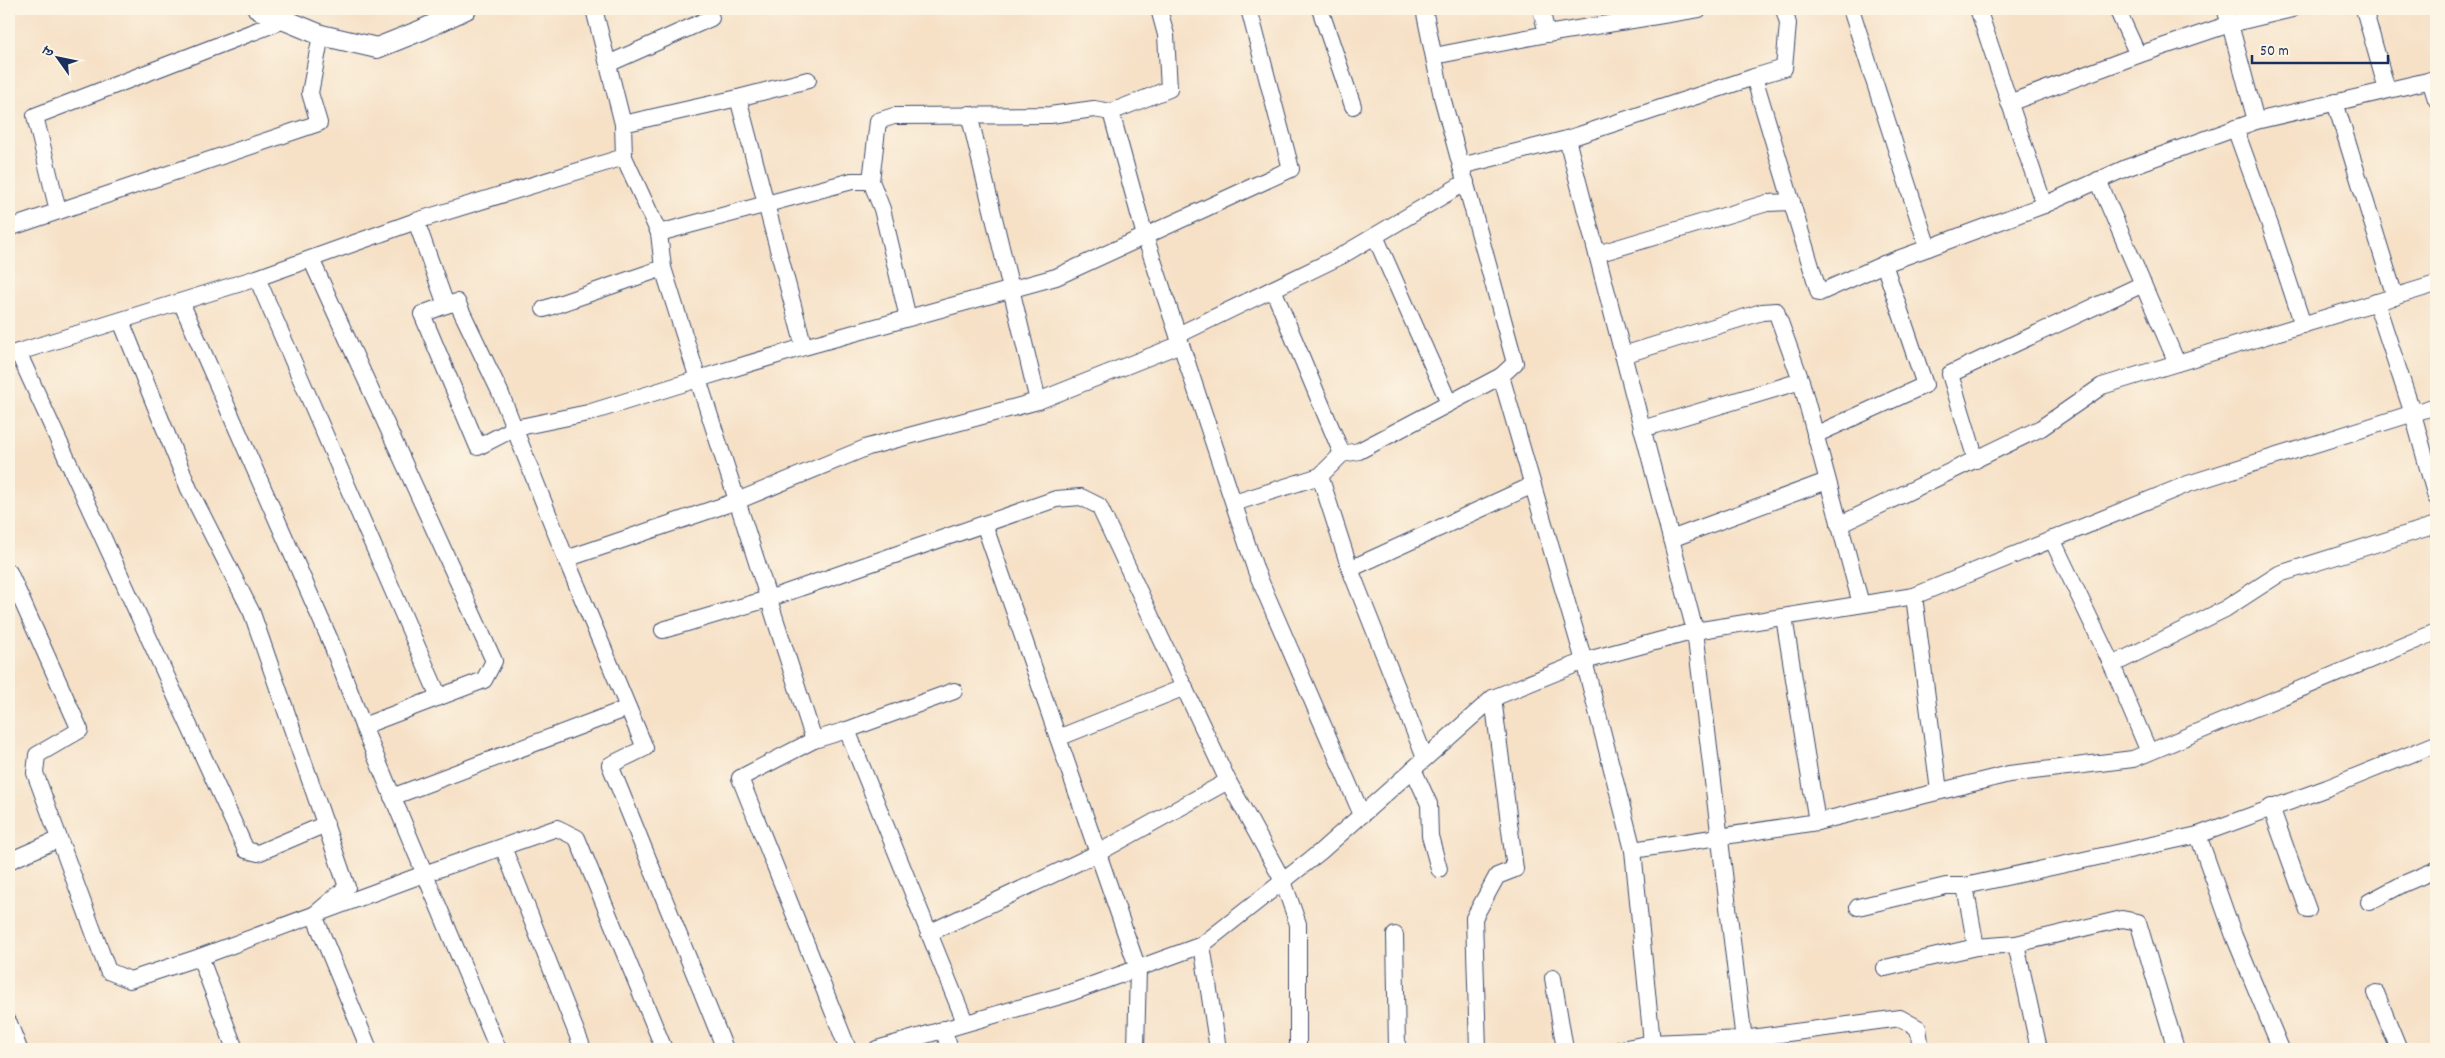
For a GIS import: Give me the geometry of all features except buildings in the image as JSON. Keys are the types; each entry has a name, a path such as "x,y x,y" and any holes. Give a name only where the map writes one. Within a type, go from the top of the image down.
{"street":[{"path":"258,9 290,17 321,35 377,48 422,30 466,9"},
{"path":"594,9 624,124 624,157 659,233 663,268 814,740"},
{"path":"908,318 882,209 871,181 878,121 894,116 969,114 1050,115 1094,109 1110,112 1169,89 1166,35 1159,9"},
{"path":"725,1049 610,765 645,748 566,559 515,428 457,302 422,314 478,447 515,428 588,413 804,347 1056,277 1292,169 1249,9"},
{"path":"1320,9 1353,106"},
{"path":"1234,503 1320,476 1342,454 1359,451 1501,376 1515,363 1461,166 1424,9"},
{"path":"1542,9 1547,34"},
{"path":"1434,56 1547,34 1698,9"},
{"path":"1461,166 1567,139 1784,68 1788,24 1784,9"},
{"path":"1851,9 1928,248"},
{"path":"1978,9 2044,205"},
{"path":"2117,9 2138,55"},
{"path":"2009,103 2138,55 2228,16 2292,9"},
{"path":"2364,9 2387,90"},
{"path":"2228,16 2256,121"},
{"path":"58,210 35,116 290,17"},
{"path":"608,64 712,18"},
{"path":"9,228 319,123 310,93 321,35"},
{"path":"1754,77 1820,293 1884,264 2044,205 2126,168 2256,121 2433,80 2436,99"},
{"path":"624,124 808,80"},
{"path":"738,98 804,347"},
{"path":"2335,102 2395,296"},
{"path":"1110,112 1145,236 1256,571 1362,815"},
{"path":"969,114 1038,401"},
{"path":"2235,128 2303,325"},
{"path":"1567,139 1695,631 1719,837 1721,837 1744,1044"},
{"path":"326,824 258,853 246,850 14,353 257,278 416,221 624,157"},
{"path":"2098,180 2177,363"},
{"path":"659,233 852,181 871,181"},
{"path":"566,559 737,501 868,447 1038,401 1180,339 1273,289 1341,256 1466,182"},
{"path":"1597,254 1767,203 1792,202"},
{"path":"416,221 446,306"},
{"path":"1375,236 1449,403"},
{"path":"311,259 494,661 484,680 363,726"},
{"path":"1884,264 1925,385"},
{"path":"544,309 663,268"},
{"path":"257,278 439,697"},
{"path":"1815,435 2143,284"},
{"path":"1839,525 2042,428 2102,386 2436,284"},
{"path":"1273,289 1342,454"},
{"path":"180,302 330,640 392,797 498,1049"},
{"path":"2376,302 2413,414 2436,497"},
{"path":"1623,355 1762,312 1776,311 1801,381 1861,604"},
{"path":"121,321 189,489 252,613 347,887 314,916"},
{"path":"1950,374 1976,460"},
{"path":"1501,376 1584,661 1633,850 1652,1043"},
{"path":"1642,429 1801,381"},
{"path":"877,1049 1067,994 1202,945 1362,815 1493,698 1584,661 1695,631 1914,596 2188,484 2436,406"},
{"path":"1320,476 1350,569 1425,758"},
{"path":"1671,539 1827,481"},
{"path":"1350,569 1533,485"},
{"path":"663,630 768,598 1056,499 1081,497 1099,506 1228,781 1283,881 1298,924 1298,1049"},
{"path":"984,524 1138,969 1136,1049"},
{"path":"2112,666 2225,608 2279,574 2436,524"},
{"path":"2052,539 2112,666 2149,752"},
{"path":"10,579 80,730 37,755 35,773 108,971 130,980 200,957 424,874 557,828 577,838 664,1049"},
{"path":"1914,596 1939,791"},
{"path":"1784,618 1817,822"},
{"path":"1633,850 1817,822 2008,774 2133,759 2436,632"},
{"path":"1058,738 1185,687"},
{"path":"848,1049 740,778 814,740 954,691"},
{"path":"1478,1049 1474,918 1497,876 1515,869 1493,698"},
{"path":"392,797 628,708"},
{"path":"847,730 965,1022"},
{"path":"1858,907 1946,886 1965,886 2198,834 2327,788 2436,744"},
{"path":"1413,769 1429,804 1430,836 1438,869"},
{"path":"929,933 1098,852 1228,781"},
{"path":"2271,807 2308,910"},
{"path":"2198,834 2234,936 2281,1049"},
{"path":"9,861 60,839"},
{"path":"503,847 583,1049"},
{"path":"2368,902 2436,870"},
{"path":"1965,886 1976,947"},
{"path":"314,916 369,1049"},
{"path":"1885,968 1976,947 2016,944 2122,919 2138,922 2176,1049"},
{"path":"1395,935 1397,1049"},
{"path":"2016,944 2039,1049"},
{"path":"1202,945 1218,1049"},
{"path":"200,957 235,1049"},
{"path":"1553,978 1565,1049"},
{"path":"2376,993 2399,1049"},
{"path":"1621,1049 1652,1043 1744,1044 1900,1018 1918,1028 1921,1049"},
{"path":"9,1023 19,1049"},
{"path":"943,1029 950,1049"}]}
